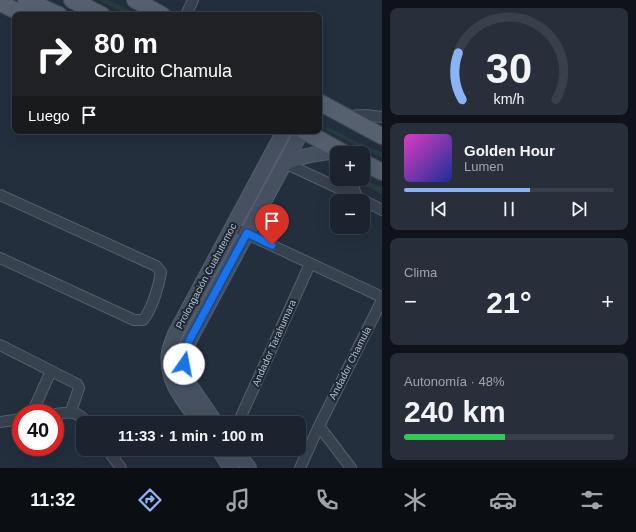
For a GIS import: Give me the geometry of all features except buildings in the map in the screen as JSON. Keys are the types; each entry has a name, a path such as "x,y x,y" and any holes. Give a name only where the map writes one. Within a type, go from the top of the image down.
{"main road":[{"path":"26,0 52,12"},
{"path":"72,0 96,12"},
{"path":"135,0 157,12"},
{"path":"0,3 20,12"},
{"path":"322,104 344,117 382,136"},
{"path":"309,134 331,146"},
{"path":"370,166 382,172"}],"street":[{"path":"187,12 193,0"},
{"path":"344,117 366,115 382,117"},
{"name":"Prolongación Cuahutemoc","path":"195,416 176,389 171,378 169,365 170,352 175,334 282,134"},
{"name":"Prolongación Cuahutemoc","path":"211,416 189,384 186,374 184,359 189,341 301,134"},
{"path":"285,163 296,158 330,153"},
{"path":"285,163 351,194"},
{"path":"0,195 156,266 161,272 160,280 148,315 143,320 134,320 0,258"},
{"path":"370,204 382,210"},
{"path":"233,228 247,233 382,297"},
{"name":"Andador Tarahumara","path":"241,416 310,264"},
{"name":"Andador Chamula","path":"300,468 319,426 382,300"},
{"path":"0,345 78,385 79,388 71,411"},
{"path":"36,404 51,371"},
{"path":"64,412 71,411 80,416"},
{"path":"0,422 12,420"},
{"path":"319,426 350,468"},
{"path":"112,456 121,468"},
{"path":"223,456 232,468"},
{"path":"240,456 249,468"}],"green space":[{"path":"98,0 108,0 133,12 123,12"},
{"path":"327,127 365,146 358,146 326,130"},
{"path":"370,148 382,152 382,158 370,152"},
{"path":"370,183 382,187 382,194 366,186 370,186"}],"route":[{"path":"184,364 189,341 247,233 272,245"}]}
